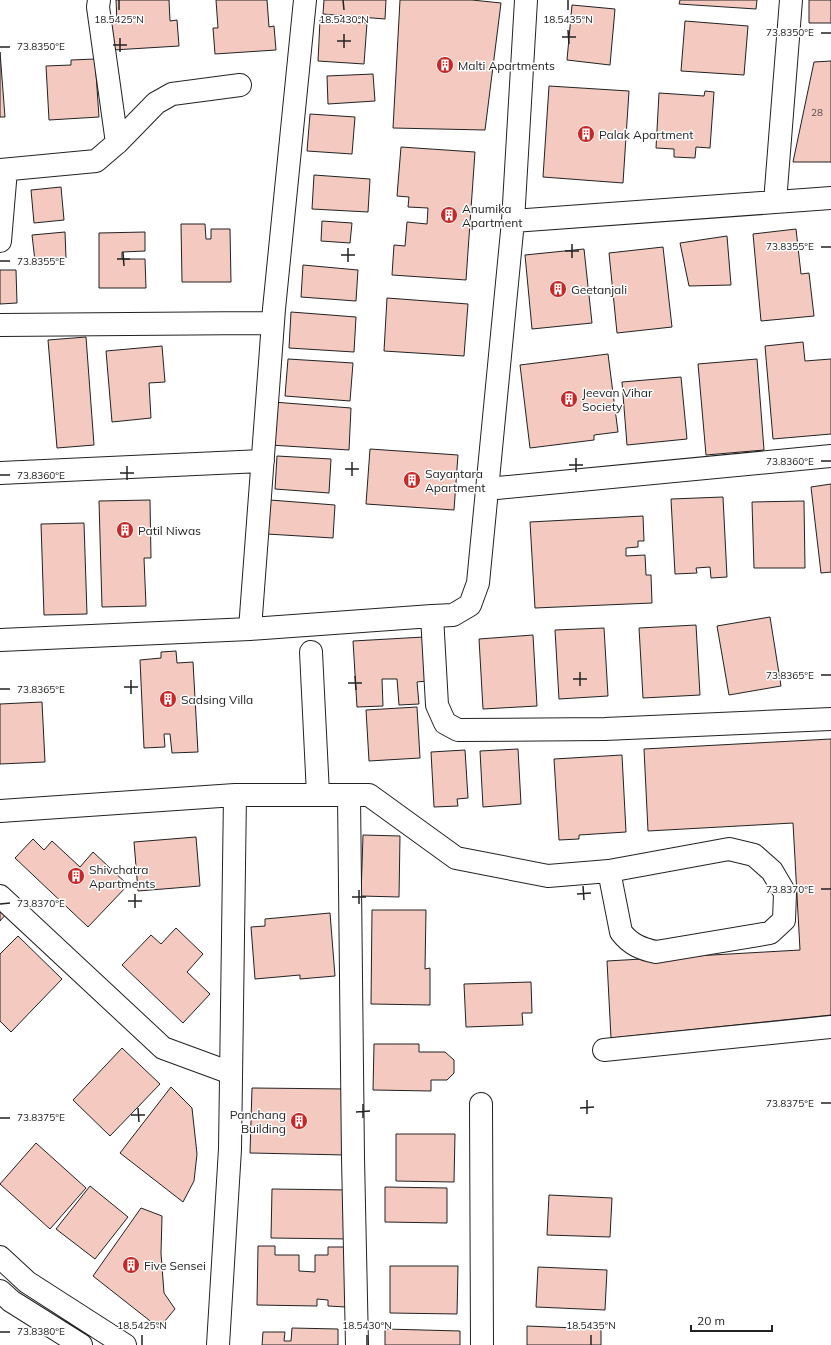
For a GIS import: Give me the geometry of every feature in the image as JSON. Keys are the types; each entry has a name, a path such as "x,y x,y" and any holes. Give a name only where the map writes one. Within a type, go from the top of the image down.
{"street":[{"path":"99,0 98,7 117,143"},
{"path":"250,629 273,323 305,0"},
{"path":"0,640 250,629 453,615 470,606 478,583 513,222 526,0"},
{"path":"775,202 791,0"},
{"path":"0,241 3,170 96,161 117,143 156,104 172,94 240,85"},
{"path":"513,222 831,198"},
{"path":"0,325 273,323"},
{"path":"487,489 831,456"},
{"path":"0,473 263,461"},
{"path":"432,616 437,705 445,723 458,730 605,730 831,719"},
{"path":"311,652 318,794"},
{"path":"218,1345 230,1149 235,795"},
{"path":"0,811 235,795 369,795 456,858 548,876 609,871 729,849 754,855 772,871 785,893 784,920 770,933 656,952 644,950 627,940 621,932 609,871"},
{"path":"349,795 353,1158 357,1345"},
{"path":"0,896 163,1048 231,1073"},
{"path":"604,1050 831,1027"},
{"path":"481,1104 482,1345"},
{"path":"0,1257 27,1282 125,1345"},
{"path":"0,1291 12,1301 81,1345"}],"building":[{"path":"116,0 169,0 170,21 177,20 179,46 113,50 111,23 117,22"},
{"path":"216,0 267,0 269,27 274,26 276,50 215,54 213,28 218,28"},
{"path":"324,0 386,0 385,19 323,14"},
{"name":"Malti Apartments","path":"400,0 472,0 501,3 485,130 393,128"},
{"path":"680,0 757,0 756,9 679,4"},
{"path":"809,0 831,0 831,23 809,23"},
{"path":"572,5 615,9 610,65 567,60"},
{"path":"320,20 367,23 364,64 318,61"},
{"path":"685,21 748,26 744,75 681,71"},
{"path":"0,52 5,117 0,117"},
{"path":"95,59 99,117 49,120 46,66 71,65 71,60"},
{"path":"831,61 831,162 793,162 814,62"},
{"path":"373,74 375,101 328,104 327,76"},
{"name":"Palak Apartment","path":"549,86 629,91 623,183 543,177"},
{"path":"705,91 714,92 710,148 696,147 695,158 674,157 674,149 656,148 659,93 704,96"},
{"path":"310,114 355,117 352,154 307,151"},
{"name":"Anumika Apartment","path":"401,147 475,152 466,280 392,275 394,245 405,246 407,222 427,224 428,208 408,207 409,197 397,196"},
{"path":"314,175 370,179 368,212 312,209"},
{"path":"61,187 64,220 34,223 31,190"},
{"path":"322,221 352,223 350,243 321,241"},
{"path":"181,224 205,224 206,239 211,239 211,229 230,229 231,282 182,282"},
{"path":"796,229 801,274 809,273 814,316 761,321 753,234"},
{"path":"65,232 66,258 35,261 32,235"},
{"path":"145,232 145,251 122,252 122,259 145,259 146,288 99,288 99,233"},
{"path":"727,236 731,285 689,286 680,243"},
{"path":"663,247 672,327 617,333 609,253"},
{"name":"Geetanjali","path":"584,249 592,323 532,329 525,255"},
{"path":"303,265 358,270 356,301 301,297"},
{"path":"0,270 16,270 17,303 0,304"},
{"path":"387,298 468,304 464,356 384,351"},
{"path":"291,312 356,317 354,352 289,348"},
{"path":"86,337 94,445 57,448 48,340"},
{"path":"803,342 805,361 831,359 831,434 773,439 765,346"},
{"path":"162,346 165,382 149,383 151,418 112,422 106,351"},
{"name":"Jeevan Vihar Society","path":"608,354 618,432 594,435 594,440 530,448 520,365"},
{"path":"288,359 353,363 350,401 285,396"},
{"path":"757,359 764,450 706,455 698,364"},
{"path":"681,377 687,439 627,445 622,382"},
{"path":"273,402 351,408 349,450 270,445"},
{"name":"Sayantara Apartment","path":"370,449 458,455 454,510 366,504"},
{"path":"277,456 331,459 329,493 275,489"},
{"path":"831,484 831,572 821,573 811,487"},
{"path":"723,497 727,577 711,578 710,567 696,568 697,573 675,574 671,499"},
{"name":"Patil Niwas","path":"150,500 151,558 144,558 146,606 102,607 99,501"},
{"path":"270,500 335,505 333,538 267,534"},
{"path":"804,501 805,568 754,568 752,502"},
{"path":"643,516 644,541 638,541 638,547 626,548 626,556 645,555 646,575 651,575 652,603 535,608 530,522"},
{"path":"84,523 87,614 44,615 41,524"},
{"path":"770,617 781,686 729,695 717,626"},
{"path":"696,625 700,695 643,698 639,628"},
{"path":"604,628 608,696 559,699 555,630"},
{"path":"533,635 537,706 483,709 479,639"},
{"path":"424,637 427,681 417,682 419,704 399,705 397,679 382,679 383,706 357,707 353,641"},
{"name":"Sadsing Villa","path":"176,651 177,663 193,662 198,752 172,753 170,734 164,734 165,747 144,748 140,660 161,658 161,652"},
{"path":"42,702 45,762 0,764 0,704"},
{"path":"417,707 420,758 369,761 366,710"},
{"path":"831,739 831,1015 611,1038 607,961 800,950 793,823 648,831 644,749"},
{"path":"518,749 521,804 483,807 480,751"},
{"path":"465,750 468,798 457,799 458,806 434,807 431,752"},
{"path":"622,755 626,832 579,835 579,839 559,840 554,759"},
{"path":"363,835 400,836 399,897 361,896"},
{"path":"196,837 200,886 138,891 134,842"},
{"name":"Shivchatra Apartments","path":"33,839 44,850 52,841 80,867 93,852 128,885 88,927 15,858"},
{"path":"0,905 8,912 0,921"},
{"path":"372,910 426,910 425,969 430,968 430,1005 371,1004"},
{"path":"330,913 335,976 300,979 300,975 255,979 251,927 265,926 265,919"},
{"path":"176,928 203,954 187,972 210,994 183,1023 122,965 151,935 161,944"},
{"path":"18,936 62,979 11,1032 0,1021 0,954"},
{"path":"531,982 532,1013 522,1013 523,1025 466,1027 464,984"},
{"path":"374,1044 419,1044 419,1052 445,1052 454,1060 454,1073 447,1080 431,1080 431,1091 373,1090"},
{"path":"122,1048 160,1084 110,1136 73,1100"},
{"path":"171,1087 192,1108 197,1154 194,1181 183,1202 120,1153"},
{"name":"Panchang Building","path":"252,1088 347,1089 346,1155 250,1153"},
{"path":"396,1134 455,1134 454,1182 396,1181"},
{"path":"36,1143 86,1188 50,1229 0,1184"},
{"path":"90,1186 128,1217 95,1259 56,1229"},
{"path":"385,1187 447,1188 447,1223 385,1222"},
{"path":"272,1189 351,1190 350,1239 271,1238"},
{"path":"549,1195 612,1198 610,1237 547,1235"},
{"name":"Five Sensei","path":"141,1208 162,1216 161,1253 164,1293 175,1309 159,1328 93,1276"},
{"path":"258,1246 275,1246 275,1255 299,1255 299,1271 315,1272 315,1255 328,1255 328,1247 346,1247 346,1307 328,1306 328,1300 317,1299 317,1306 257,1305"},
{"path":"390,1266 458,1266 457,1314 390,1313"},
{"path":"538,1267 607,1270 605,1310 536,1307"},
{"path":"527,1326 601,1329 601,1345 527,1345"},
{"path":"292,1328 338,1329 338,1345 262,1345 263,1332 285,1332 284,1341 291,1341"},
{"path":"385,1329 460,1331 460,1345 385,1345"}],"place":[{"name":"Malti Apartments","path":"445,65"},
{"name":"Palak Apartment","path":"586,134"},
{"name":"Anumika Apartment","path":"449,215"},
{"name":"Geetanjali","path":"558,289"},
{"name":"Jeevan Vihar Society","path":"569,399"},
{"name":"Sayantara Apartment","path":"412,480"},
{"name":"Patil Niwas","path":"125,530"},
{"name":"Sadsing Villa","path":"168,699"},
{"name":"Shivchatra Apartments","path":"76,876"},
{"name":"Panchang Building","path":"299,1121"},
{"name":"Five Sensei","path":"131,1265"}]}
